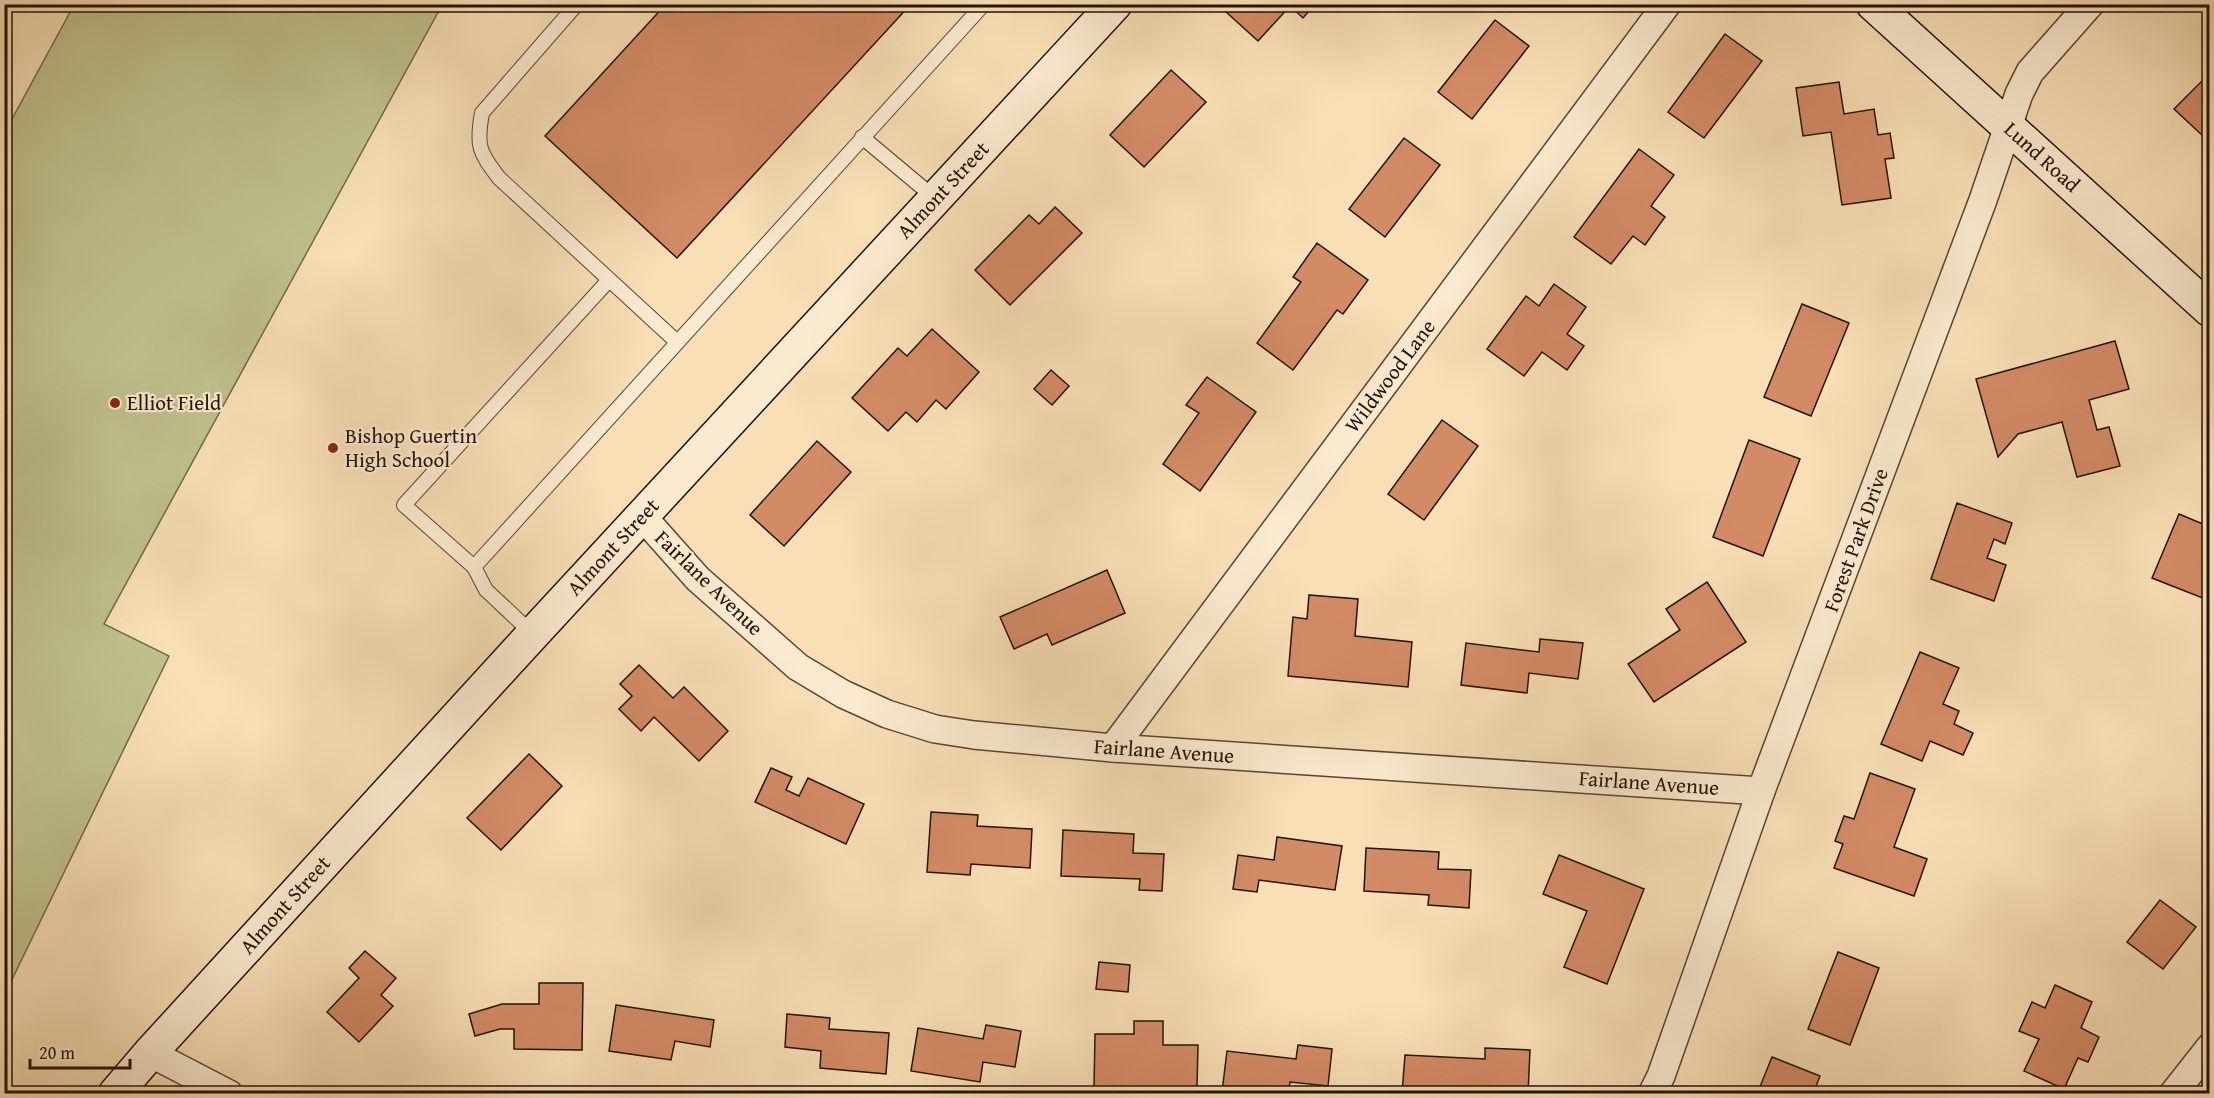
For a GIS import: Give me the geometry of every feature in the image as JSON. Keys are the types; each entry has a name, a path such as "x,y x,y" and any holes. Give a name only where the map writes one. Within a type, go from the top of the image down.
{"street":[{"name":"Almont Street","path":"115,1094 533,634 1115,4"},
{"name":"Wildwood Lane","path":"1113,748 1667,4"},
{"name":"Lund Road","path":"1873,4 2210,310"},
{"name":"Forest Park Drive","path":"1652,1094 1661,1076 1761,791 1983,200 2019,94 2030,72 2090,4"},
{"name":"Fairlane Avenue","path":"642,516 698,579 798,667 843,694 887,714 935,729 974,735 1113,748 1761,791"},
{"path":"2173,1094 2210,1047"},
{"path":"150,1053 229,1094"}],"lane":[{"path":"577,4 482,112 478,136 482,156 499,178 677,342"},
{"path":"474,567 984,4"},
{"path":"862,137 936,199"},
{"path":"533,634 486,590 474,567 404,505 609,280"}],"green space":[{"name":"Elliot Field","path":"74,5 442,5 104,624 169,656 5,994 5,132"}],"building":[{"path":"666,4 911,4 677,258 545,136"},
{"path":"1231,4 1315,4 1303,18 1290,6 1258,41 1225,11"},
{"path":"1495,20 1529,46 1472,119 1438,92"},
{"path":"1725,34 1762,61 1704,138 1668,112"},
{"path":"1171,70 1206,102 1144,167 1110,135"},
{"path":"2210,73 2210,129 2203,136 2174,109"},
{"path":"1839,82 1844,114 1874,109 1878,135 1890,133 1894,158 1885,159 1891,198 1842,205 1831,132 1803,136 1796,88"},
{"path":"1404,138 1440,165 1385,237 1349,209"},
{"path":"1639,149 1674,175 1651,206 1665,217 1645,245 1633,236 1611,264 1574,237"},
{"path":"1055,207 1082,233 1010,305 975,270 1029,215 1039,224"},
{"path":"1317,243 1368,280 1343,314 1337,310 1293,370 1257,343 1301,282 1293,277"},
{"path":"1554,284 1586,307 1567,334 1584,346 1567,370 1542,352 1524,376 1487,349 1526,296 1539,306"},
{"path":"1802,304 1849,323 1811,416 1764,397"},
{"path":"932,329 979,372 946,409 936,400 917,422 906,412 888,431 852,398 898,348 907,356"},
{"path":"2115,341 2129,389 2089,400 2097,430 2109,427 2120,466 2077,477 2062,422 2018,434 1998,457 1976,379"},
{"path":"1051,370 1069,386 1052,405 1034,389"},
{"path":"1207,377 1256,412 1200,491 1163,464 1199,413 1186,405"},
{"path":"1442,420 1478,446 1424,520 1388,494"},
{"path":"1749,440 1800,459 1763,556 1713,537"},
{"path":"817,441 851,472 784,546 750,515"},
{"path":"1957,503 2012,523 2005,544 1994,539 1987,558 2006,565 1994,601 1931,579"},
{"path":"2179,514 2210,527 2210,601 2152,578"},
{"path":"1107,570 1125,613 1052,645 1047,634 1014,649 1000,617"},
{"path":"1707,582 1746,642 1654,702 1628,664 1680,630 1666,609"},
{"path":"1309,595 1358,599 1355,636 1412,642 1408,687 1288,676 1293,617 1307,619"},
{"path":"1540,639 1583,643 1578,679 1529,673 1527,693 1461,685 1466,643 1539,652"},
{"path":"1920,652 1959,668 1943,704 1959,711 1954,724 1973,733 1963,755 1930,741 1922,761 1881,744"},
{"path":"639,665 673,698 684,687 728,731 699,761 654,717 641,731 619,709 632,696 620,684"},
{"path":"529,754 562,786 501,850 467,818"},
{"path":"771,768 792,777 786,790 799,796 808,778 864,804 846,844 755,802"},
{"path":"1870,773 1915,789 1894,847 1927,859 1914,896 1834,868 1843,844 1835,841 1844,816 1854,819"},
{"path":"931,812 978,815 977,826 1032,829 1030,868 971,864 970,875 927,872"},
{"path":"1063,830 1134,834 1133,853 1164,854 1162,891 1139,890 1140,879 1061,876"},
{"path":"1277,837 1342,846 1335,890 1259,880 1257,892 1233,889 1238,855 1274,860"},
{"path":"1366,848 1439,852 1438,869 1471,870 1469,908 1428,905 1429,895 1364,891"},
{"path":"1559,855 1644,889 1607,984 1564,967 1587,911 1543,894"},
{"path":"2160,900 2196,927 2163,969 2127,942"},
{"path":"365,951 396,978 381,995 393,1006 359,1042 327,1012 359,978 349,968"},
{"path":"1838,952 1879,968 1850,1045 1808,1029"},
{"path":"1099,962 1130,965 1128,992 1096,989"},
{"path":"539,983 583,983 582,1050 514,1049 514,1029 500,1029 475,1036 469,1014 502,1004 539,1004"},
{"path":"2055,985 2092,1002 2081,1028 2099,1037 2088,1062 2078,1058 2064,1089 2024,1071 2039,1039 2019,1031 2032,1002 2045,1008"},
{"path":"616,1005 714,1020 710,1047 675,1041 671,1060 609,1051"},
{"path":"787,1014 830,1018 829,1029 889,1033 886,1074 820,1068 821,1051 785,1047"},
{"path":"1134,1021 1163,1021 1163,1045 1198,1045 1197,1088 1094,1087 1095,1034 1134,1034"},
{"path":"986,1025 1021,1031 1015,1067 983,1062 980,1082 911,1071 918,1028 983,1039"},
{"path":"1298,1045 1332,1049 1328,1086 1290,1082 1288,1094 1222,1092 1227,1051 1296,1059"},
{"path":"1485,1048 1530,1050 1528,1094 1474,1091 1474,1094 1402,1094 1405,1055 1485,1059"},
{"path":"1772,1057 1820,1076 1813,1094 1757,1094"}],"place":[{"name":"Elliot Field","path":"115,403"},
{"name":"Bishop Guertin High School","path":"333,448"}]}
